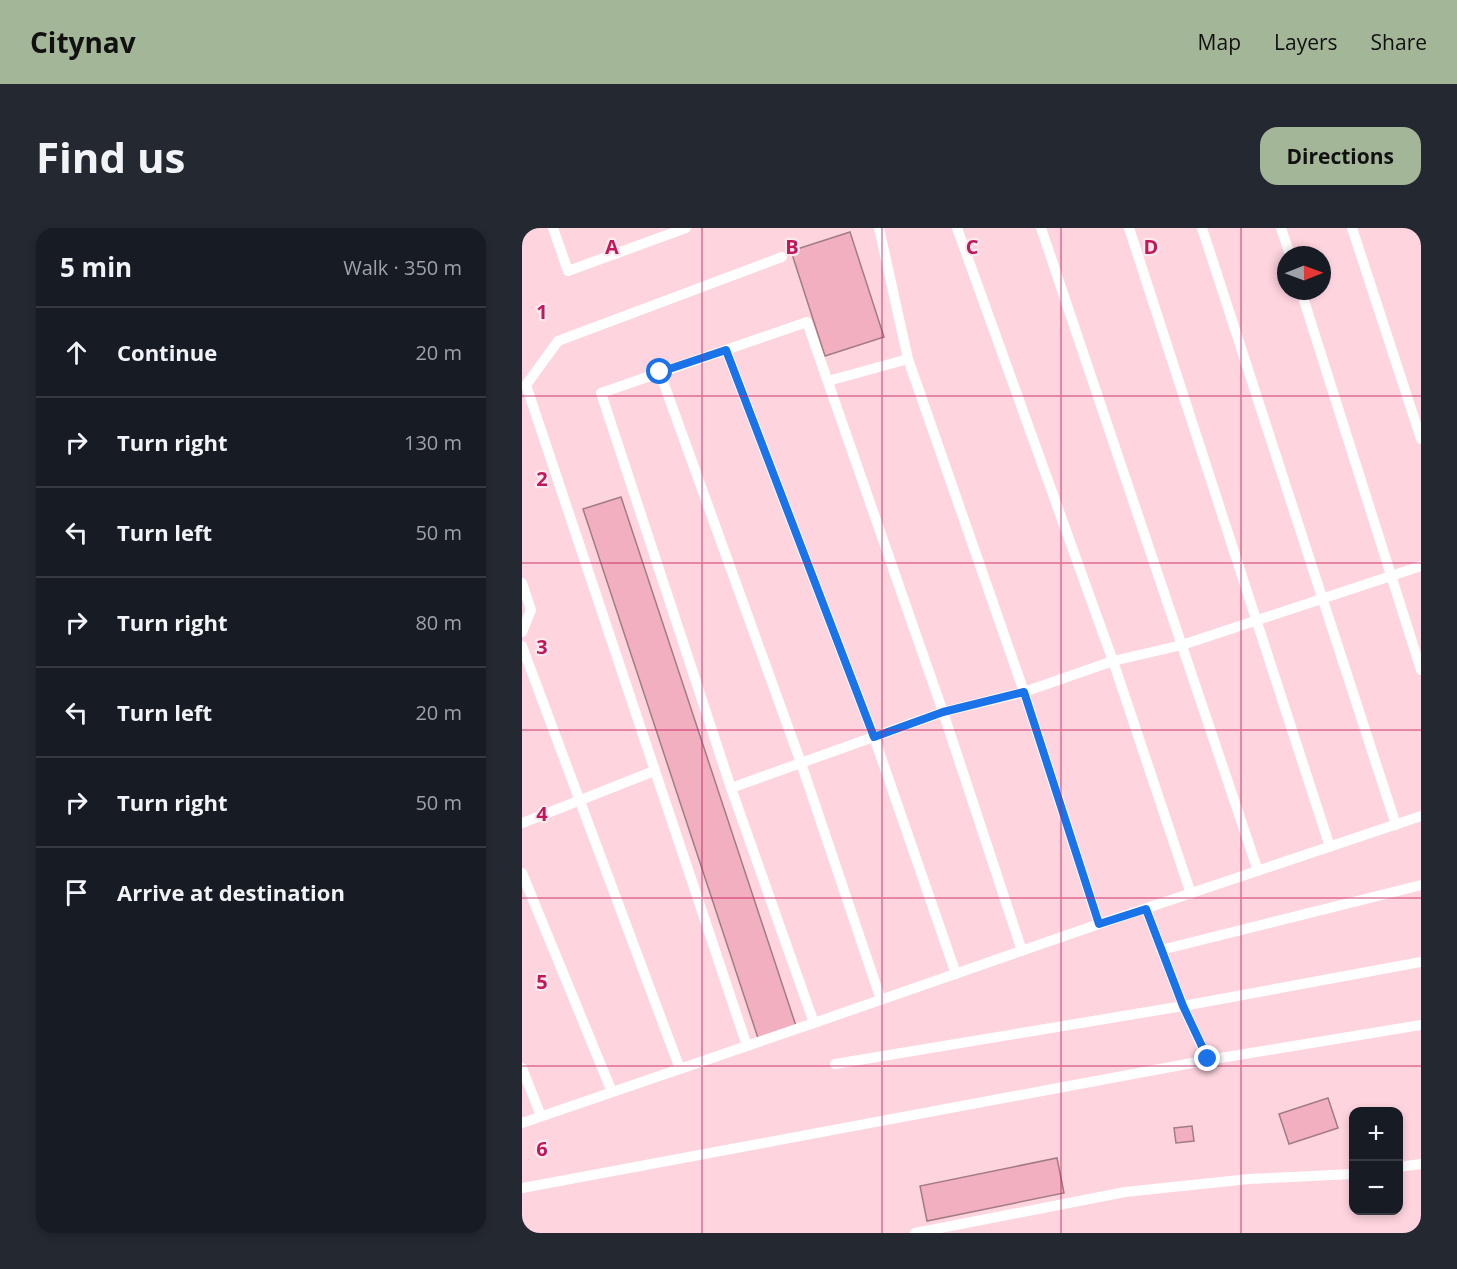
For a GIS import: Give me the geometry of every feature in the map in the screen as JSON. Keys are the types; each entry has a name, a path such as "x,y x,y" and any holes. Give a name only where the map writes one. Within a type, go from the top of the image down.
{"lane":[{"path":"553,228 567,271 686,228"},
{"path":"879,228 908,359 1024,692 1099,924"},
{"path":"957,228 1113,661 1191,894"},
{"path":"1041,228 1258,871"},
{"path":"1129,228 1330,847"},
{"path":"1202,228 1396,825"},
{"path":"1281,228 1287,246"},
{"path":"1352,228 1421,439"},
{"path":"747,1046 526,385 558,340 782,257"},
{"path":"1304,300 1421,670"},
{"path":"814,1023 731,788 602,393 660,372 807,322 943,712 1022,951"},
{"path":"726,350 874,737 956,974"},
{"path":"828,381 908,359"},
{"path":"660,372 801,763 881,1000"},
{"path":"731,788 943,712 1024,692 1113,661 1182,645 1421,566"},
{"path":"522,583 531,609 522,632"},
{"path":"522,646 680,1069"},
{"path":"522,823 654,771"},
{"path":"522,1123 1099,924 1421,816"},
{"path":"522,873 612,1092"},
{"path":"1161,950 1421,885"},
{"path":"1146,909 1183,1006 1208,1059"},
{"path":"835,1064 1183,1006 1421,962"},
{"path":"522,1188 1208,1059 1421,1025"},
{"path":"522,1068 541,1116"},
{"path":"1403,1166 1421,1164"},
{"path":"915,1233 1125,1192 1249,1179 1349,1174"}],"building":[{"path":"850,232 884,337 825,356 791,251"},
{"path":"621,497 796,1026 758,1038 583,509"},
{"path":"1328,1098 1338,1128 1289,1144 1279,1114"},
{"path":"1192,1126 1194,1141 1176,1143 1174,1128"},
{"path":"1057,1158 1064,1193 927,1221 920,1186"}],"route":[{"path":"660,372 726,350 874,737 943,712 1024,692 1099,924 1146,909 1183,1006 1208,1059"}]}
